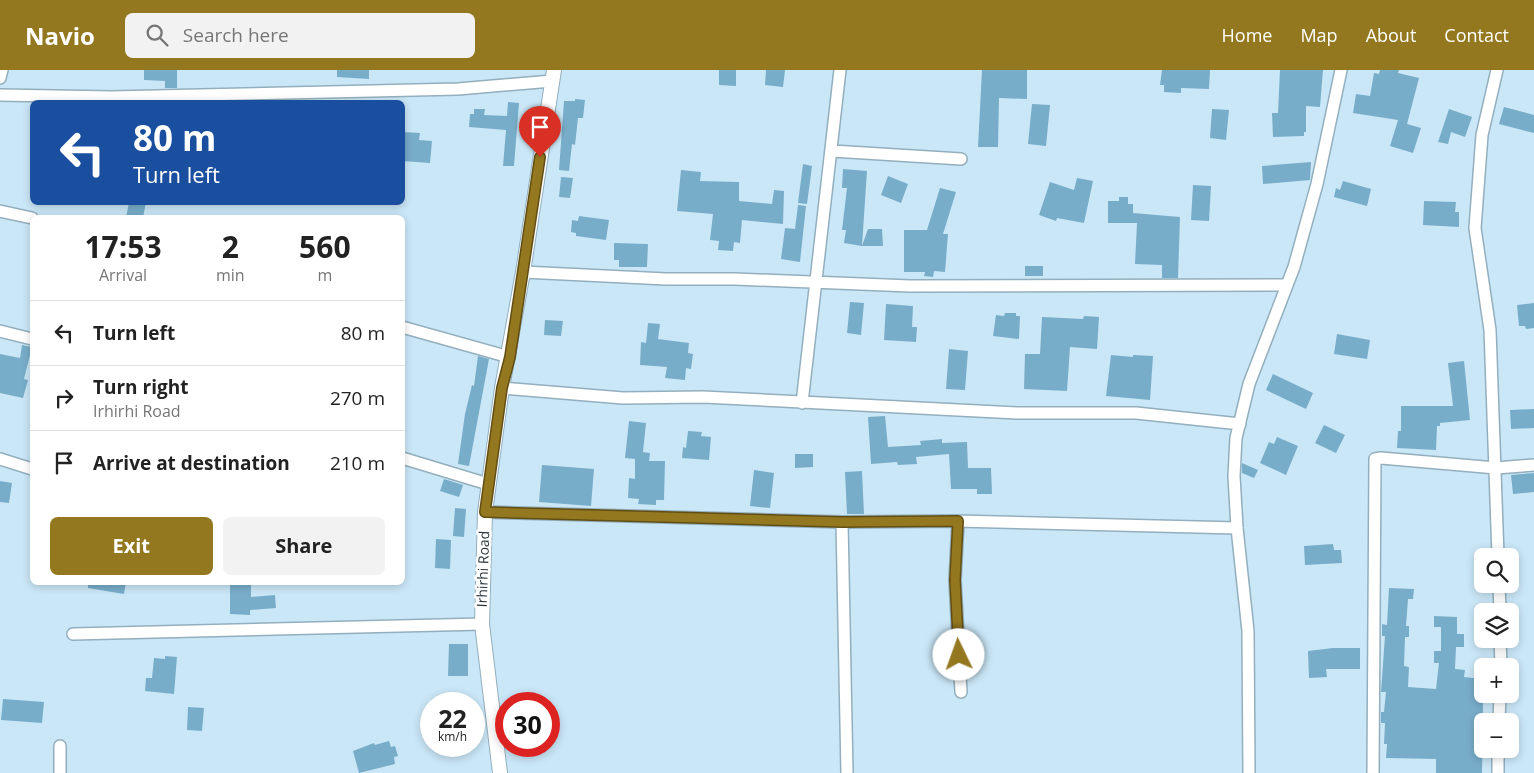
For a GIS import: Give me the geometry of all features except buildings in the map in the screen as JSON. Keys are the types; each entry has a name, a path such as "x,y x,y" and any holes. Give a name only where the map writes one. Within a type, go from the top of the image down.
{"street":[{"path":"0,78 2,70"},
{"path":"802,403 840,70"},
{"path":"1249,773 1248,630 1237,528 1234,476 1236,438 1249,384 1287,285 1316,184 1341,70"},
{"path":"1497,70 1482,135 1475,228 1490,330 1498,548"},
{"path":"0,95 111,98 458,89 553,76"},
{"name":"Irhirhi Road","path":"500,773 482,624 485,512 502,388 510,357 524,272 553,76"},
{"path":"832,151 961,159"},
{"path":"0,211 30,218"},
{"path":"524,272 666,279 910,286 1287,285"},
{"path":"405,328 510,357"},
{"path":"0,330 30,338"},
{"path":"502,388 623,398 703,397 1017,413 1136,413 1240,424"},
{"path":"0,459 30,468"},
{"path":"405,459 488,484"},
{"path":"1373,773 1376,459 1496,468 1534,465"},
{"path":"485,512 842,522 958,521 1237,528"},
{"path":"958,521 955,580 960,692"},
{"path":"842,522 847,773"},
{"path":"73,634 482,624"},
{"path":"60,746 60,773"},
{"path":"1498,758 1498,773"}],"route":[{"path":"540,157 524,272 510,357 502,388 485,512 842,522 958,521 955,580 959,655"}]}
